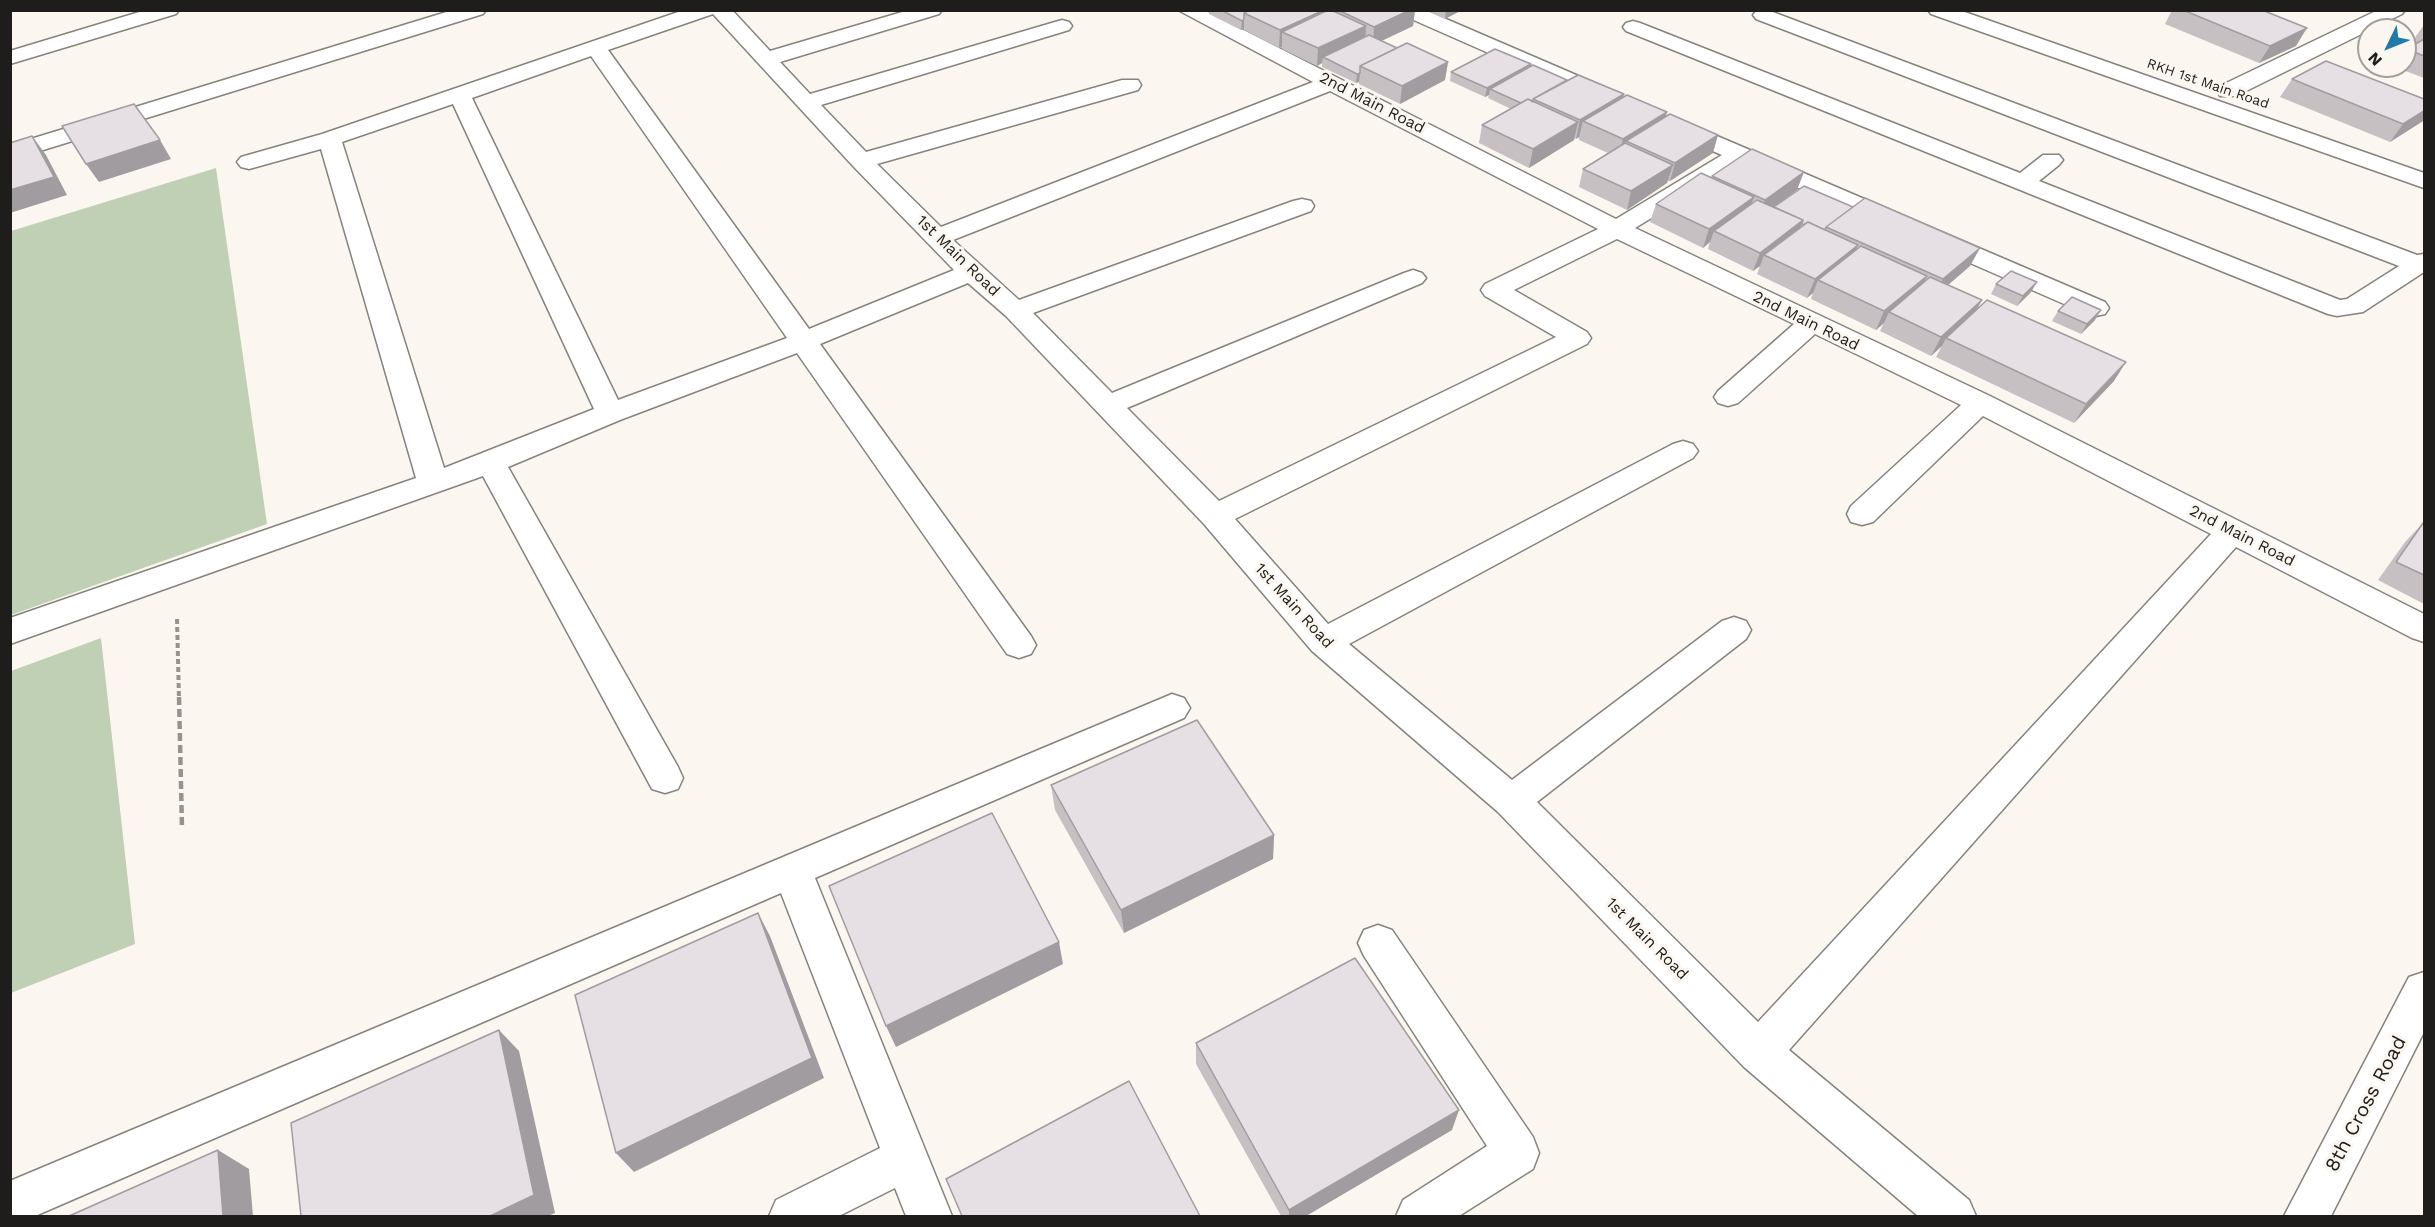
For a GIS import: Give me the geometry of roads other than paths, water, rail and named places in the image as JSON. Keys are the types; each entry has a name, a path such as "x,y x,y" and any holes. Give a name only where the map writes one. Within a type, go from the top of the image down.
{"street":[{"path":"10,58 169,10"},
{"path":"20,150 476,10"},
{"path":"249,162 330,139 460,96 705,10"},
{"name":"1st Main Road","path":"720,10 861,161 971,272 1015,310 1215,516 1324,642 1511,801 1759,1052 1953,1216"},
{"path":"766,59 932,10"},
{"path":"1407,10 1633,108"},
{"path":"1938,10 2424,181"},
{"name":"RKH 1st Main Road","path":"1990,10 2424,161"},
{"path":"2228,91 2395,10"},
{"name":"2nd Main Road","path":"1194,11 1617,229 1810,324 1980,403 2424,629"},
{"path":"1763,15 2422,263"},
{"path":"806,102 1062,26"},
{"path":"1633,27 2337,308 2354,306 2422,263"},
{"path":"596,49 1019,645"},
{"path":"938,237 1333,82"},
{"path":"861,161 1130,85"},
{"path":"460,96 610,413"},
{"path":"1654,117 2096,308"},
{"path":"330,139 433,483"},
{"path":"1215,516 1577,338 1494,290 1617,229 1740,154"},
{"path":"2022,183 2051,159"},
{"path":"1015,310 1302,206"},
{"path":"10,631 176,571 491,463 610,413 802,342 971,272"},
{"path":"1106,406 1413,279"},
{"path":"1728,397 1810,324"},
{"path":"1862,514 1980,403"},
{"path":"1324,642 1683,451"},
{"path":"491,463 664,778"},
{"path":"1759,1052 2232,531"},
{"path":"1511,801 1734,630"},
{"path":"10,1204 1172,708"},
{"path":"792,870 928,1216"},
{"path":"1378,943 1517,1153 1419,1216"},
{"name":"8th Cross Road","path":"2307,1216 2424,991"},
{"path":"792,1216 906,1159"}]}
